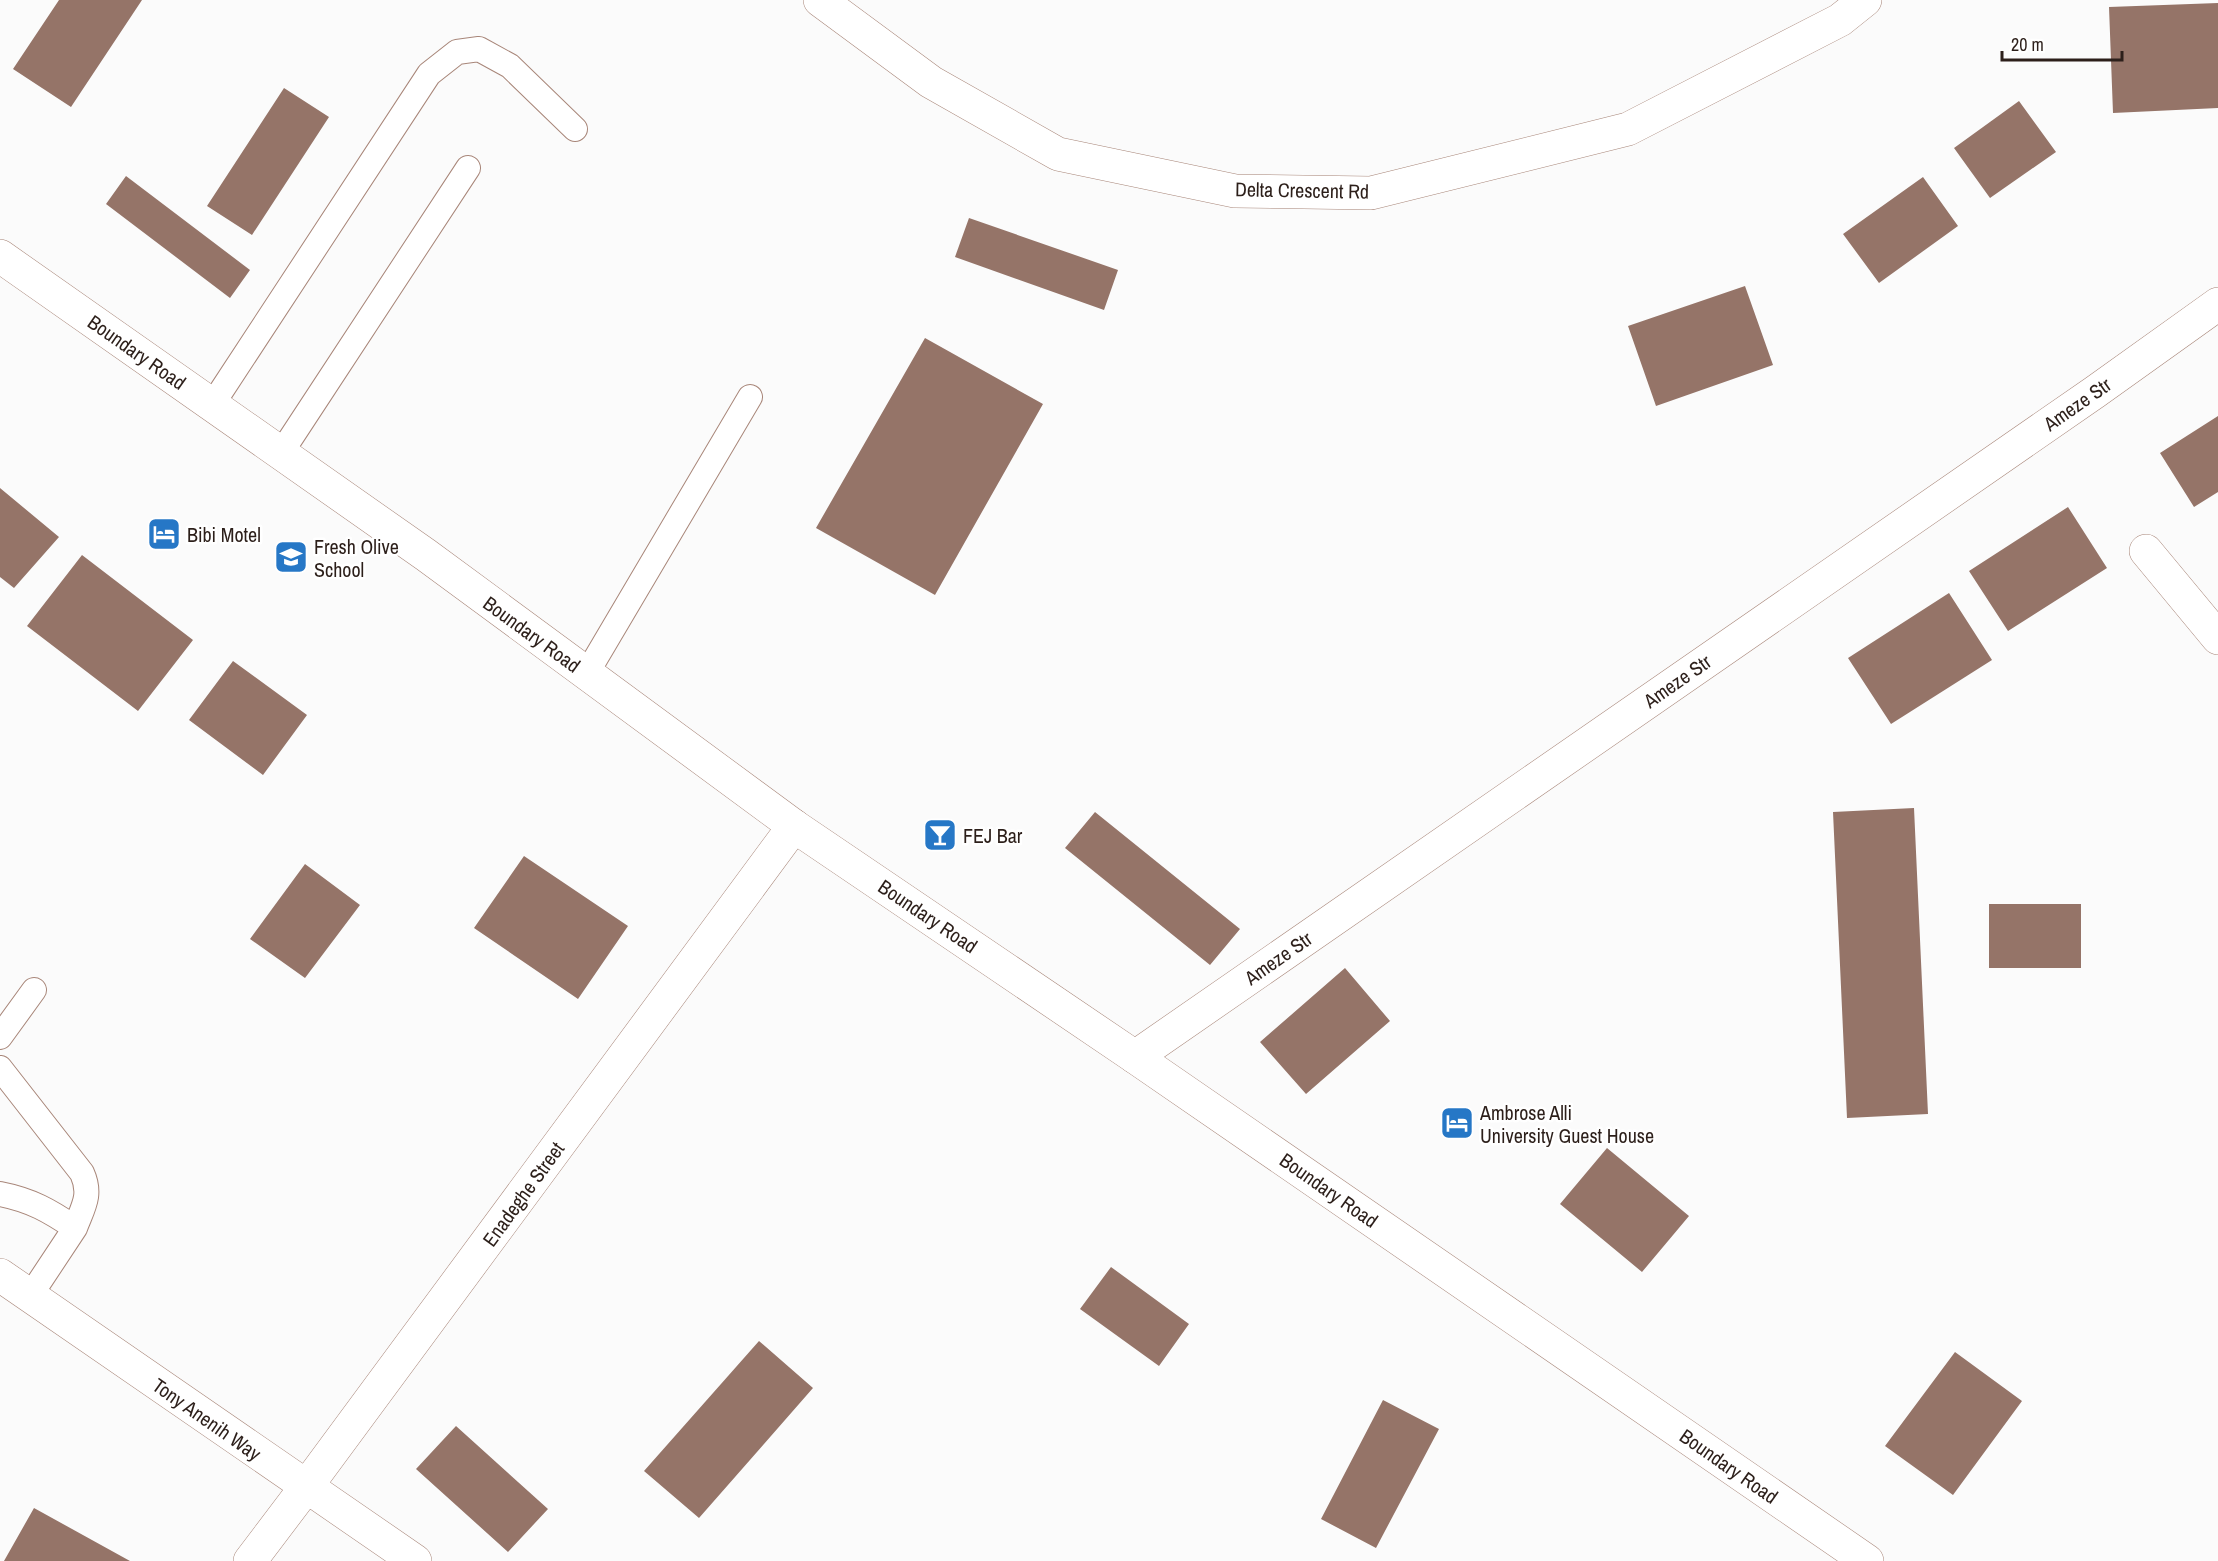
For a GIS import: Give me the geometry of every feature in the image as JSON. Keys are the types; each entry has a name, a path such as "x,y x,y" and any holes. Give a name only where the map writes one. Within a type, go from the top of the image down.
{"street":[{"name":"Delta Crescent Rd","path":"820,0 932,82 1058,154 1235,191 1371,193 1628,129 1840,20 1865,0"},
{"name":"Boundary Road","path":"0,256 426,555 794,826 1135,1056 1867,1561"},
{"name":"Ameze Str","path":"1135,1056 2095,392 2218,304"},
{"path":"2146,551 2218,638"},
{"name":"Enadeghe Street","path":"250,1561 794,826"},
{"name":"Tony Anenih Way","path":"0,1275 415,1561"}],"lane":[{"path":"212,405 429,74 457,52 478,49 510,66 575,129"},
{"path":"281,453 468,168"},
{"path":"587,674 750,397"},
{"path":"0,1037 34,990"},
{"path":"0,1068 82,1173 88,1186 87,1198 75,1228 30,1296"},
{"path":"0,1194 20,1198 48,1209 75,1228"}],"building":[{"path":"59,0 142,0 71,107 13,69"},
{"path":"2218,3 2218,108 2113,113 2109,7"},
{"path":"284,88 329,117 252,235 207,206"},
{"path":"2019,101 2056,152 1990,198 1954,148"},
{"path":"126,176 250,270 230,298 106,204"},
{"path":"1923,177 1958,226 1879,283 1843,234"},
{"path":"969,218 1118,270 1104,310 955,257"},
{"path":"1745,286 1773,365 1656,406 1628,326"},
{"path":"925,338 1043,404 935,595 816,528"},
{"path":"2218,416 2218,492 2194,507 2160,453"},
{"path":"0,488 59,537 14,588 0,577"},
{"path":"2068,507 2107,568 2008,631 1969,571"},
{"path":"82,555 193,640 138,711 27,626"},
{"path":"1949,593 1992,660 1891,724 1848,658"},
{"path":"233,661 307,715 263,775 189,720"},
{"path":"1914,808 1928,1114 1847,1118 1833,812"},
{"path":"1095,812 1240,929 1210,965 1065,848"},
{"path":"524,856 628,926 578,999 474,928"},
{"path":"305,864 360,905 305,978 250,939"},
{"path":"1989,904 2081,904 2081,968 1989,968"},
{"path":"1345,968 1390,1021 1306,1094 1260,1042"},
{"path":"1607,1148 1689,1216 1642,1272 1560,1204"},
{"path":"1111,1267 1189,1324 1159,1366 1080,1309"},
{"path":"759,1341 813,1388 699,1518 644,1471"},
{"path":"1955,1352 2022,1401 1953,1495 1885,1446"},
{"path":"1383,1400 1439,1429 1376,1548 1321,1519"},
{"path":"456,1426 548,1509 508,1552 416,1469"},
{"path":"34,1508 130,1561 4,1561"}],"place":[{"name":"Bibi Motel","path":"164,534"},
{"name":"Fresh Olive School","path":"291,557"},
{"name":"FEJ Bar","path":"940,835"},
{"name":"Ambrose Alli University Guest House","path":"1457,1123"}]}
